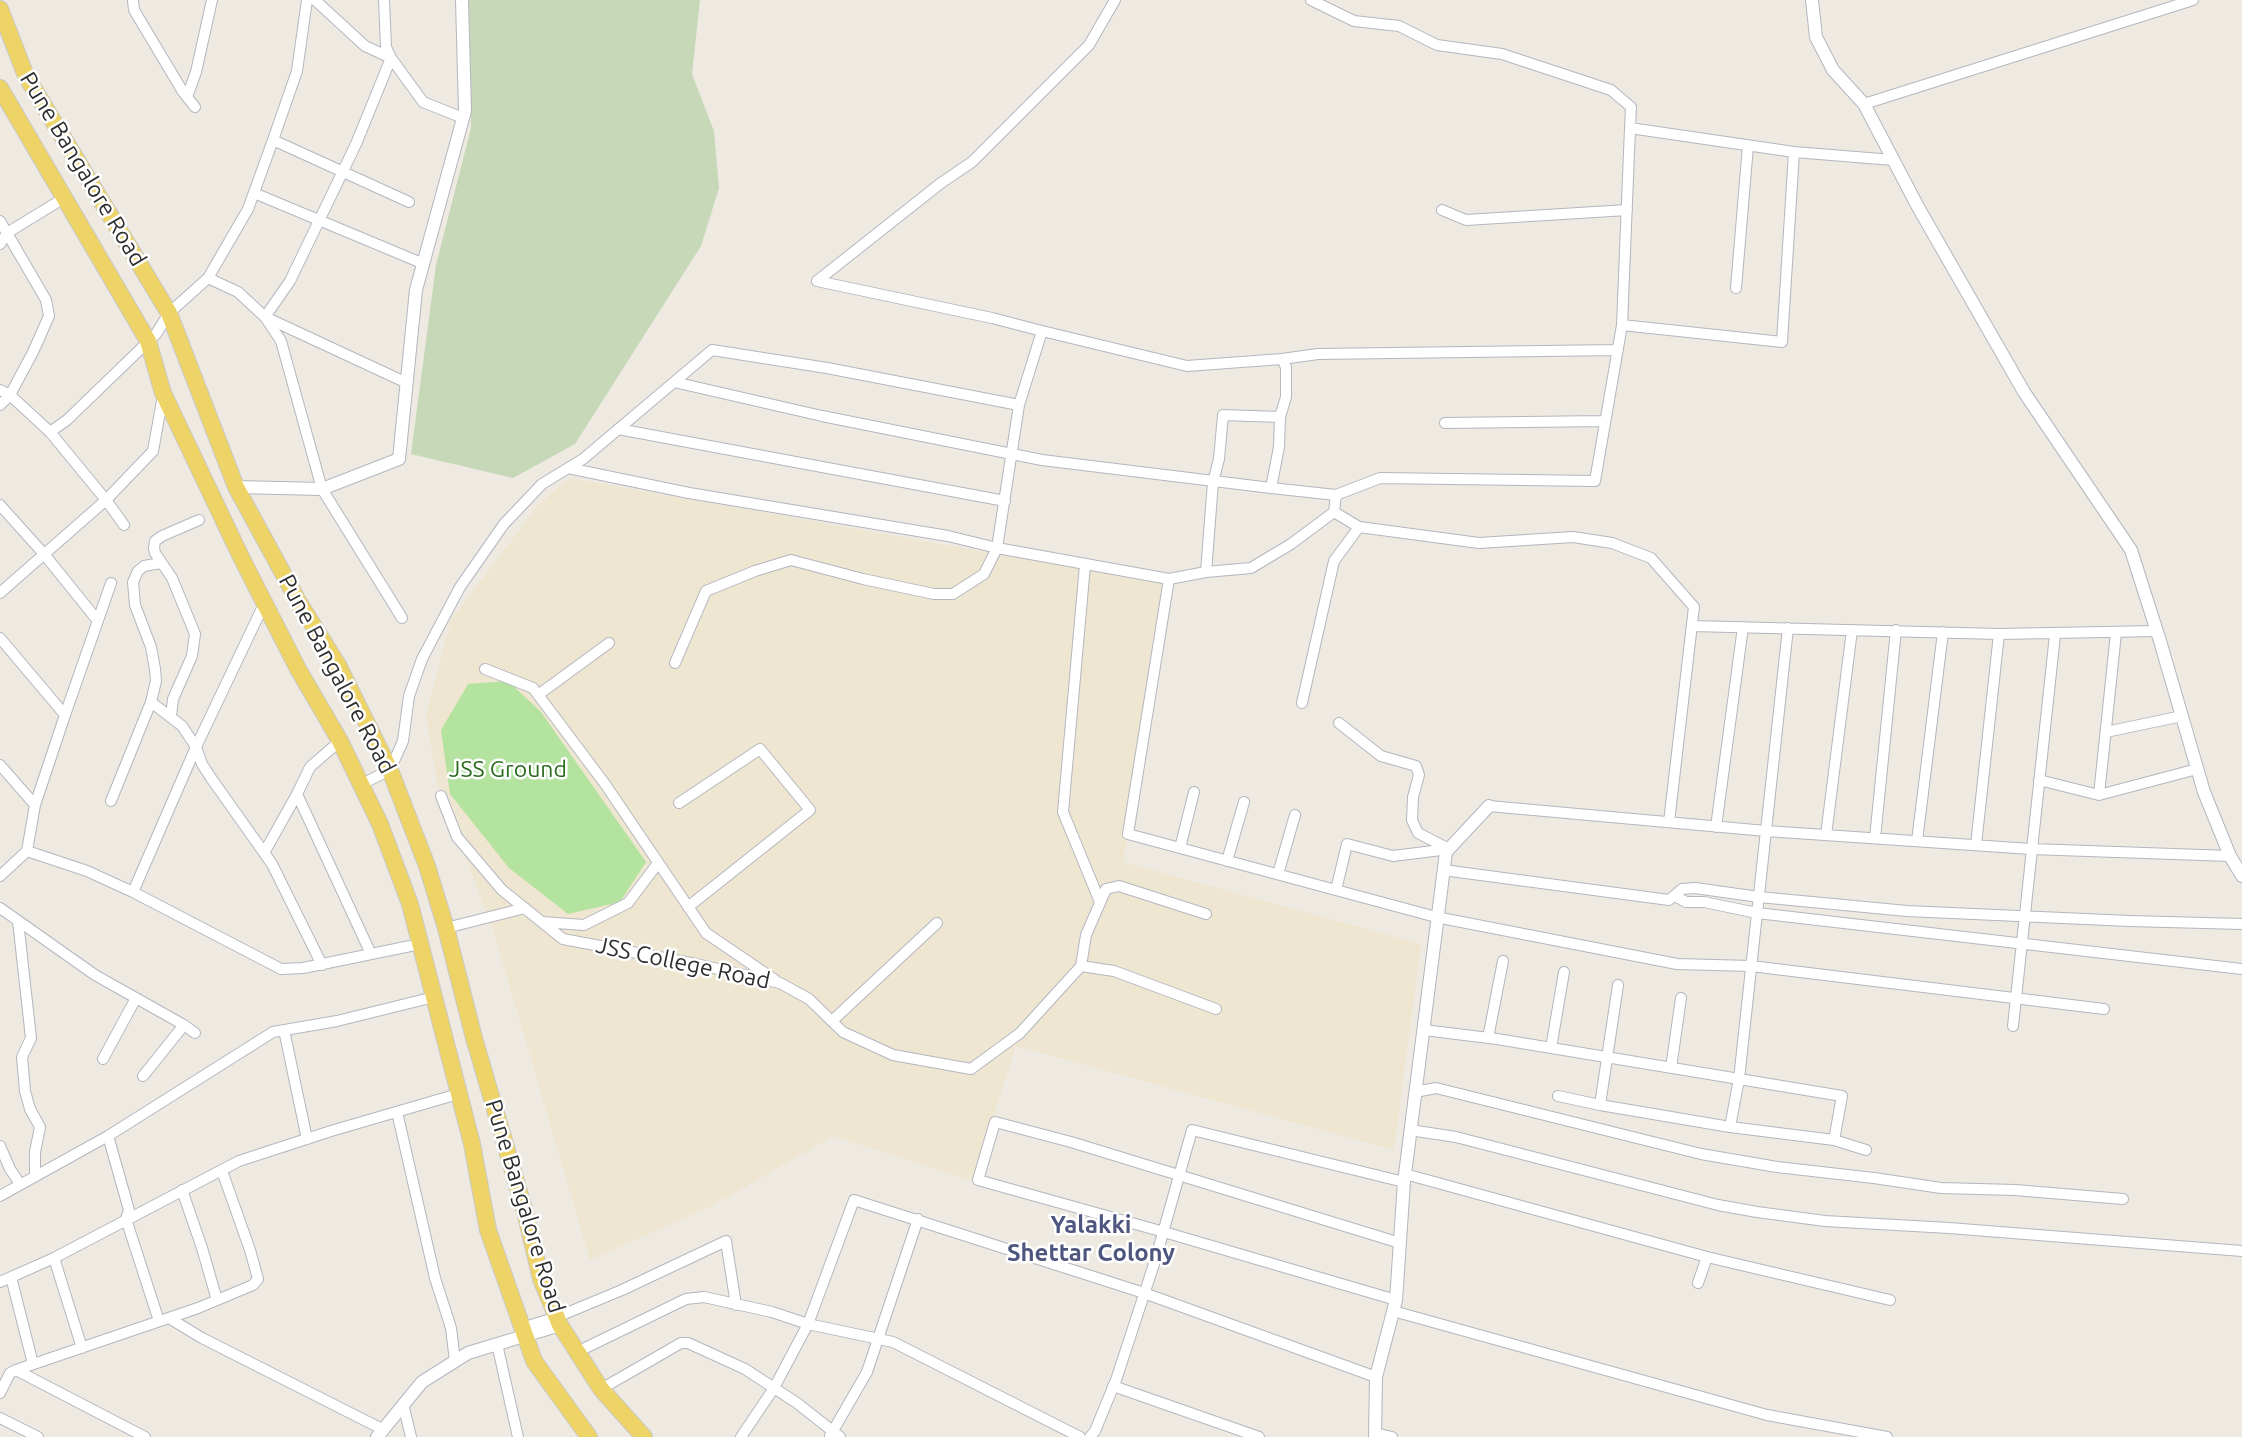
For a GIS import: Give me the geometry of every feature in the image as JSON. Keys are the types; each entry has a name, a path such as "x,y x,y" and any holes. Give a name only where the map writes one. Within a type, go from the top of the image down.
{"main road":[{"name":"Pune Bangalore Road","path":"0,9 26,76 169,313 236,486 298,601 338,665 390,770 427,866 446,928 541,1279 559,1321 601,1389 644,1437"},
{"name":"Pune Bangalore Road","path":"0,88 148,341 163,393 264,604 362,784 410,904 472,1144 488,1230 523,1332 534,1361 589,1437"}],"street":[{"path":"133,0 134,10 195,107"},
{"path":"187,97 196,72 212,0"},
{"path":"50,432 156,334 169,313 208,278 248,209 273,140 297,71 307,0"},
{"path":"314,0 365,46 391,58"},
{"path":"384,0 386,47 391,58 423,102 463,118"},
{"path":"236,486 322,489 399,459 416,290 465,111 463,0"},
{"path":"1115,0 1089,45 972,162 941,183 817,281 992,318 1187,366 1318,354 1618,350"},
{"path":"674,382 822,416 1042,460 1213,482 1336,495 1380,478 1595,481 1622,325 1631,107 1611,90 1502,54 1437,45 1399,26 1354,21 1311,0"},
{"path":"1812,0 1816,37 1833,69 1864,104 2024,393 2131,550 2204,792 2230,856 2242,876"},
{"path":"1864,104 2193,0"},
{"path":"265,317 290,281 356,144 391,58"},
{"path":"1630,128 1794,152 1894,160"},
{"path":"273,140 409,202"},
{"path":"1737,288 1748,146"},
{"path":"1622,325 1782,342 1794,152"},
{"path":"254,193 424,264"},
{"path":"0,244 7,233 64,198"},
{"path":"1442,210 1466,220 1627,210"},
{"path":"0,221 46,300 49,316 33,352 5,392 0,405"},
{"path":"208,278 238,292 265,317 281,341 322,489 402,618"},
{"path":"265,317 407,383"},
{"path":"675,663 706,591 791,560 922,592 953,594 984,574 997,548 1019,405 1042,331"},
{"path":"362,784 390,770 403,741 410,696 422,659 460,587 504,524 541,484 583,459 712,350 827,368 1019,405"},
{"path":"1271,488 1279,447 1280,417 1286,397 1286,367 1282,359"},
{"path":"5,392 50,432 124,525"},
{"path":"0,593 106,500 153,451 163,393"},
{"path":"1206,572 1213,482 1219,459 1223,415 1280,417"},
{"path":"1445,423 1605,421"},
{"path":"618,429 1005,500"},
{"path":"568,468 690,493 948,536 997,548 1169,579 1251,568 1291,544 1334,512 1336,495"},
{"path":"0,505 98,621"},
{"path":"1334,512 1359,527 1479,543 1573,537 1612,543 1651,558 1694,607 1669,822"},
{"path":"171,716 173,699 196,642 172,578 155,553 155,541 199,520"},
{"path":"1302,703 1335,561 1359,527"},
{"path":"111,801 151,702 156,681 150,647 135,605 133,582 138,570 161,563"},
{"path":"1085,565 1063,812 1100,902"},
{"path":"1169,579 1128,834 1436,917 1677,964 1751,966 2104,1009"},
{"path":"0,876 27,851 35,805 111,583"},
{"path":"133,892 196,747 264,604"},
{"path":"1692,626 2055,635 2157,631"},
{"path":"1716,827 1742,627"},
{"path":"1730,1127 1740,1079 1788,628"},
{"path":"1826,835 1852,630"},
{"path":"1875,838 1896,630"},
{"path":"1917,841 1943,632"},
{"path":"2099,795 2116,633"},
{"path":"1976,845 1999,634"},
{"path":"2013,1026 2055,635"},
{"path":"0,638 65,715"},
{"path":"538,695 609,643"},
{"path":"485,669 533,688 605,784 706,933 779,983"},
{"path":"151,702 182,726 196,747 211,778 272,864 322,965"},
{"path":"2106,732 2182,716"},
{"path":"1339,723 1381,756 1416,766 1419,775 1413,797 1412,820 1418,833 1449,849"},
{"path":"264,853 310,766 340,741"},
{"path":"679,803 761,749 810,810 688,907"},
{"path":"0,765 35,805"},
{"path":"2039,780 2099,795 2197,769"},
{"path":"1181,848 1194,792"},
{"path":"297,794 371,954"},
{"name":"JSS College Road","path":"441,796 457,836 502,890 563,939 779,983 809,999 843,1032 893,1055 971,1069 1020,1033 1081,966"},
{"path":"1227,861 1244,802"},
{"path":"1392,1437 1375,1435 1376,1377 1394,1305 1404,1178 1443,870 1446,852 1489,806 1766,831 2031,849 2230,856"},
{"path":"1278,874 1295,815"},
{"path":"1336,890 1347,844 1393,856 1449,849"},
{"path":"27,851 87,871 133,892 281,969 322,965 420,944"},
{"path":"542,922 584,925 628,903 658,863"},
{"path":"1443,870 1669,900 1682,889 1695,888 1908,911 2242,924"},
{"path":"1206,914 1119,886 1106,889 1086,935 1081,966 1114,971 1216,1009"},
{"path":"1675,896 1686,902 1704,902 1757,913 2242,969"},
{"path":"0,908 95,975 195,1033"},
{"path":"446,928 524,908"},
{"path":"18,921 31,1038 23,1057 25,1091 30,1110 40,1127 34,1153 35,1176"},
{"path":"832,1021 937,923"},
{"path":"1489,1038 1503,961"},
{"path":"1551,1048 1564,972"},
{"path":"1600,1105 1618,985"},
{"path":"103,1059 136,998"},
{"path":"0,1196 108,1136 273,1032 434,998"},
{"path":"1671,1068 1681,998"},
{"path":"143,1076 184,1025"},
{"path":"284,1030 307,1139"},
{"path":"1424,1030 1489,1038 1842,1096 1834,1140"},
{"path":"1415,1092 1436,1088 1701,1154 1777,1167 1941,1188 2015,1190 2123,1199"},
{"path":"0,1282 54,1258 239,1161 458,1094"},
{"path":"1558,1096 1730,1127 1834,1140 1867,1150"},
{"path":"397,1112 435,1278 451,1328 455,1361"},
{"path":"1400,1243 995,1122 978,1180 1164,1232 1394,1305 1767,1415 1887,1437"},
{"path":"1090,1437 1095,1432 1113,1386 1144,1293 1192,1129 1404,1178 1707,1257 1889,1300"},
{"path":"1410,1130 1456,1137 1718,1205 1756,1212 1825,1221 2242,1251"},
{"path":"108,1136 129,1210 126,1219 164,1320 380,1433 422,1382 468,1353 559,1321 726,1241 736,1304"},
{"path":"0,1146 20,1184"},
{"path":"0,1393 10,1373 16,1370 164,1320 253,1285 257,1279 250,1250 222,1171"},
{"path":"182,1190 217,1300"},
{"path":"741,1437 774,1388 808,1324 854,1199 1144,1293 1376,1377"},
{"path":"601,1389 681,1343 688,1343 722,1357 774,1388 834,1435 867,1372 918,1219"},
{"path":"1698,1283 1707,1257"},
{"path":"54,1258 82,1348"},
{"path":"11,1277 33,1364"},
{"path":"577,1352 687,1299 704,1297 772,1312 808,1324 893,1342 1080,1437"},
{"path":"497,1344 518,1437"},
{"path":"16,1370 145,1437"},
{"path":"1113,1386 1259,1437"},
{"path":"403,1404 411,1437"},
{"path":"0,1418 38,1437"}],"shaded area":[{"path":"570,478 1171,585 1123,862 1421,944 1394,1150 1016,1046 973,1181 833,1136 714,1205 590,1260 493,930 437,782 426,715 451,620 540,503"}],"green space":[{"path":"469,0 700,0 692,74 714,131 719,188 701,246 575,444 513,478 411,454 436,265 471,128"},
{"name":"JSS Ground","path":"508,681 541,712 646,862 620,902 568,914 509,868 450,794 441,730 468,684"}],"district":[{"name":"Yalakki Shettar Colony","path":"1091,1239"}]}
